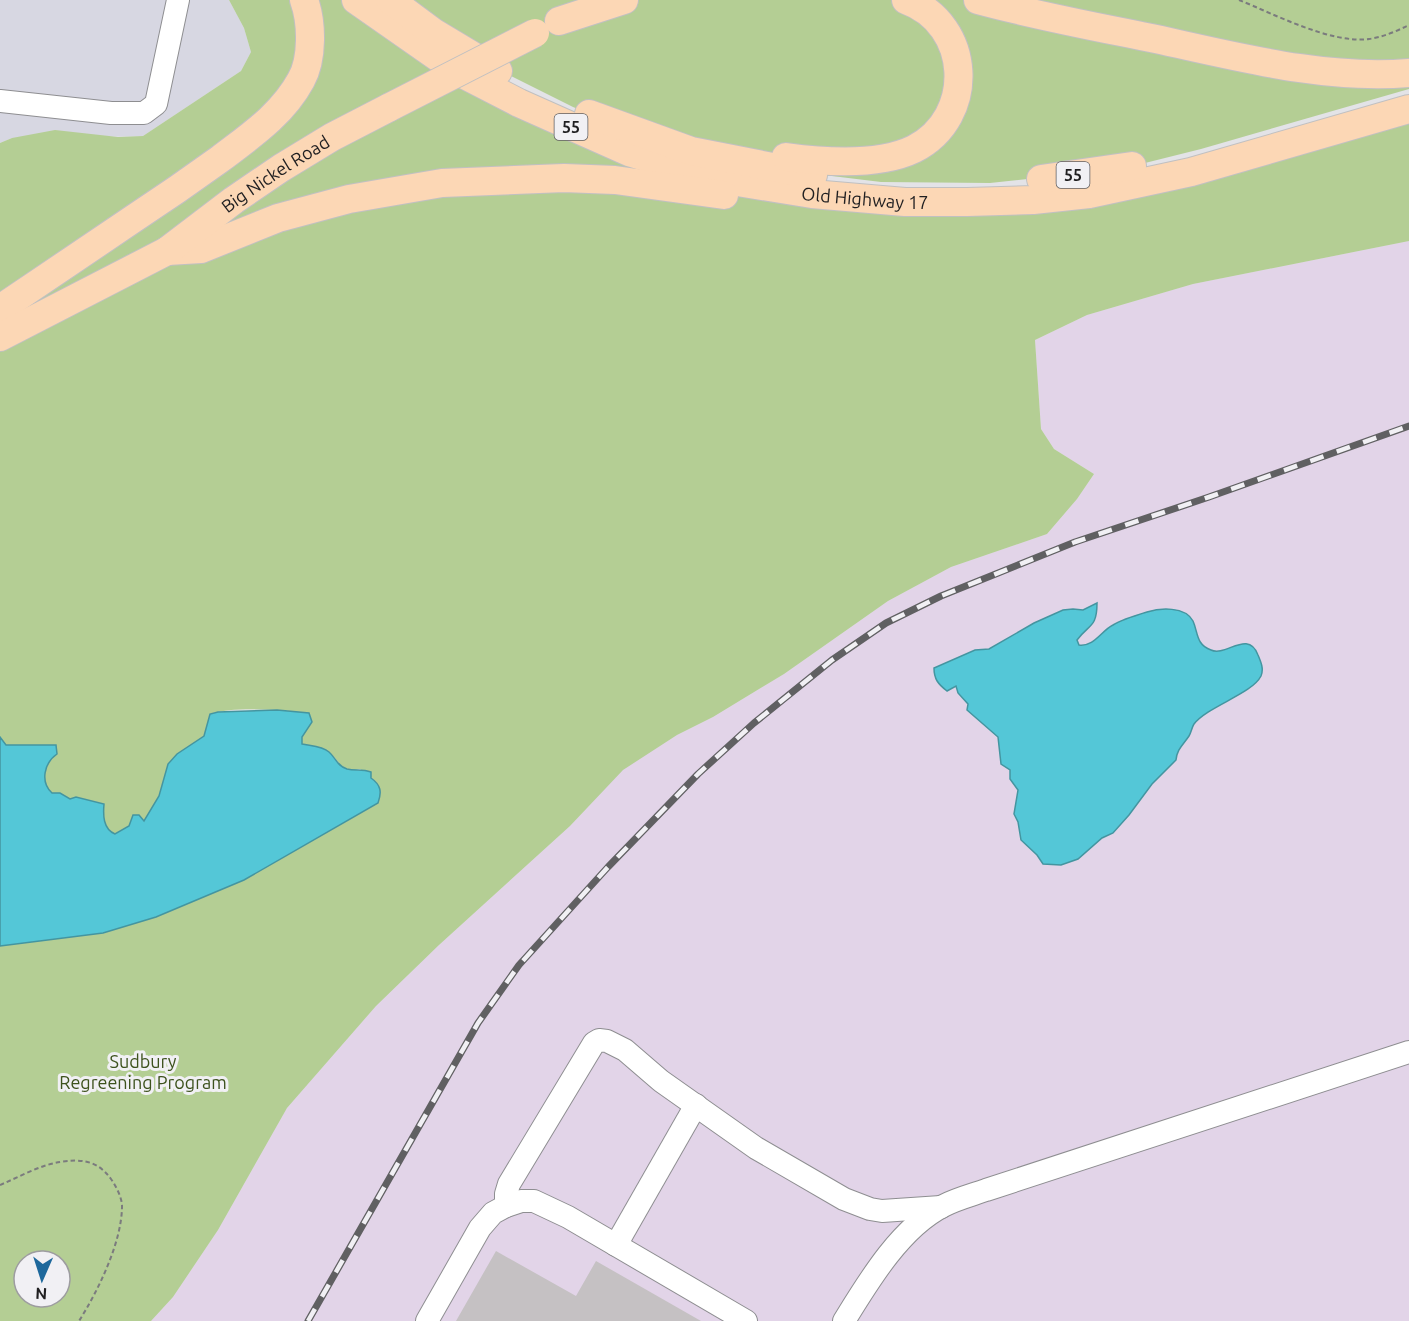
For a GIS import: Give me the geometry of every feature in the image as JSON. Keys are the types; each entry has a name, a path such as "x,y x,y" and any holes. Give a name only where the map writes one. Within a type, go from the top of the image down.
{"main road":[{"path":"0,309 201,174 279,112 303,79 309,51 310,30 304,0"},
{"name":"Old Highway 17","path":"356,0 459,72 519,104 610,143 650,158 719,178 764,188 812,194 904,202 1033,200 1089,194 1191,172 1409,109"},
{"name":"Old Highway 17","path":"390,0 433,33 504,74 572,107 691,151 792,172 881,183 939,185 1023,182 1139,165 1201,150 1409,90"},
{"path":"547,27 590,0"},
{"path":"547,27 624,0"},
{"path":"729,159 771,154 823,160 861,160 898,155 927,141 938,130 953,106 960,78 954,49 940,22 926,10 906,0"},
{"path":"978,0 1242,58 1356,74 1409,73"},
{"name":"Big Nickel Road","path":"0,337 167,251 234,200 332,137 547,27"},
{"path":"167,251 201,249 278,218 349,199 442,183 564,178 615,180 781,202 812,194"}],"street":[{"path":"0,101 100,112 144,113 156,104 178,0"},
{"path":"506,1206 509,1184 594,1043 599,1040 607,1041 625,1050 661,1080 764,1153 844,1199 870,1209 882,1210 941,1207"},
{"path":"844,1321 865,1286 895,1247 941,1207 986,1190 1409,1052"},
{"path":"616,1245 696,1105"},
{"path":"427,1321 480,1228 493,1214 521,1201 543,1204 746,1321"}],"path":[{"path":"1239,0 1306,27 1344,38 1368,39 1396,32 1409,25"},
{"path":"0,1185 58,1162 76,1161 98,1165 111,1178 123,1204 119,1225 111,1258 93,1299 79,1321"}],"shaded area":[{"path":"0,0 229,0 244,28 251,52 241,71 143,136 12,138 0,143"},
{"path":"1409,241 1409,1321 151,1321 173,1297 218,1230 287,1108 376,1006 439,945 570,826 623,769 677,735 713,717 784,674 888,601 951,567 1047,534 1077,499 1094,474 1054,449 1041,429 1035,340 1087,315 1193,284"}],"green space":[{"name":"Sudbury Regreening Program","path":"229,0 353,0 381,21 669,166 1033,201 1409,111 1409,241 1193,284 1087,315 1035,340 1041,429 1054,449 1094,474 1077,499 1047,534 951,567 888,601 784,674 713,717 677,735 623,770 570,826 439,945 376,1006 287,1108 218,1230 173,1297 151,1321 0,1321 0,946 103,933 156,917 244,880 378,803 374,780 360,769 345,768 326,750 301,744 302,737 312,722 309,713 245,709 210,714 205,736 177,754 168,764 159,796 144,822 132,820 129,826 115,834 106,825 104,804 76,797 70,799 60,793 52,793 45,780 51,758 16,746 5,745 0,737 0,143 12,138 55,130 118,137 143,136 241,71 251,52 244,28"},
{"path":"392,0 1409,0 1409,89 1141,164 990,183 881,182 791,171 614,123 573,107 503,72"}],"water":[{"path":"1097,603 1096,617 1092,625 1077,640 1079,645 1089,644 1116,623 1125,619 1152,611 1172,609 1189,616 1200,642 1206,648 1217,651 1236,645 1249,644 1258,655 1262,673 1249,689 1209,711 1194,724 1176,760 1152,784 1113,833 1102,838 1078,859 1061,865 1043,864 1021,840 1014,814 1018,790 1010,779 1010,770 1001,764 998,737 967,710 968,704 958,693 956,686 947,691 941,686 934,668 975,650 989,649 1034,623 1063,610 1083,610"},
{"path":"277,710 309,713 312,722 302,737 302,744 326,750 344,768 371,772 371,778 380,789 378,803 244,880 156,917 103,933 0,946 0,737 6,745 56,745 57,754 49,762 45,773 48,789 52,793 60,793 70,799 76,797 104,804 106,825 115,834 129,826 133,815 139,815 144,821 159,796 168,764 177,754 204,736 210,714"}],"building":[{"path":"496,1251 576,1296 596,1261 701,1321 456,1321"}],"railway":[{"path":"308,1321 478,1023 519,965 608,867 698,774 754,723 832,660 886,623 941,596 1075,542 1409,426"}]}
